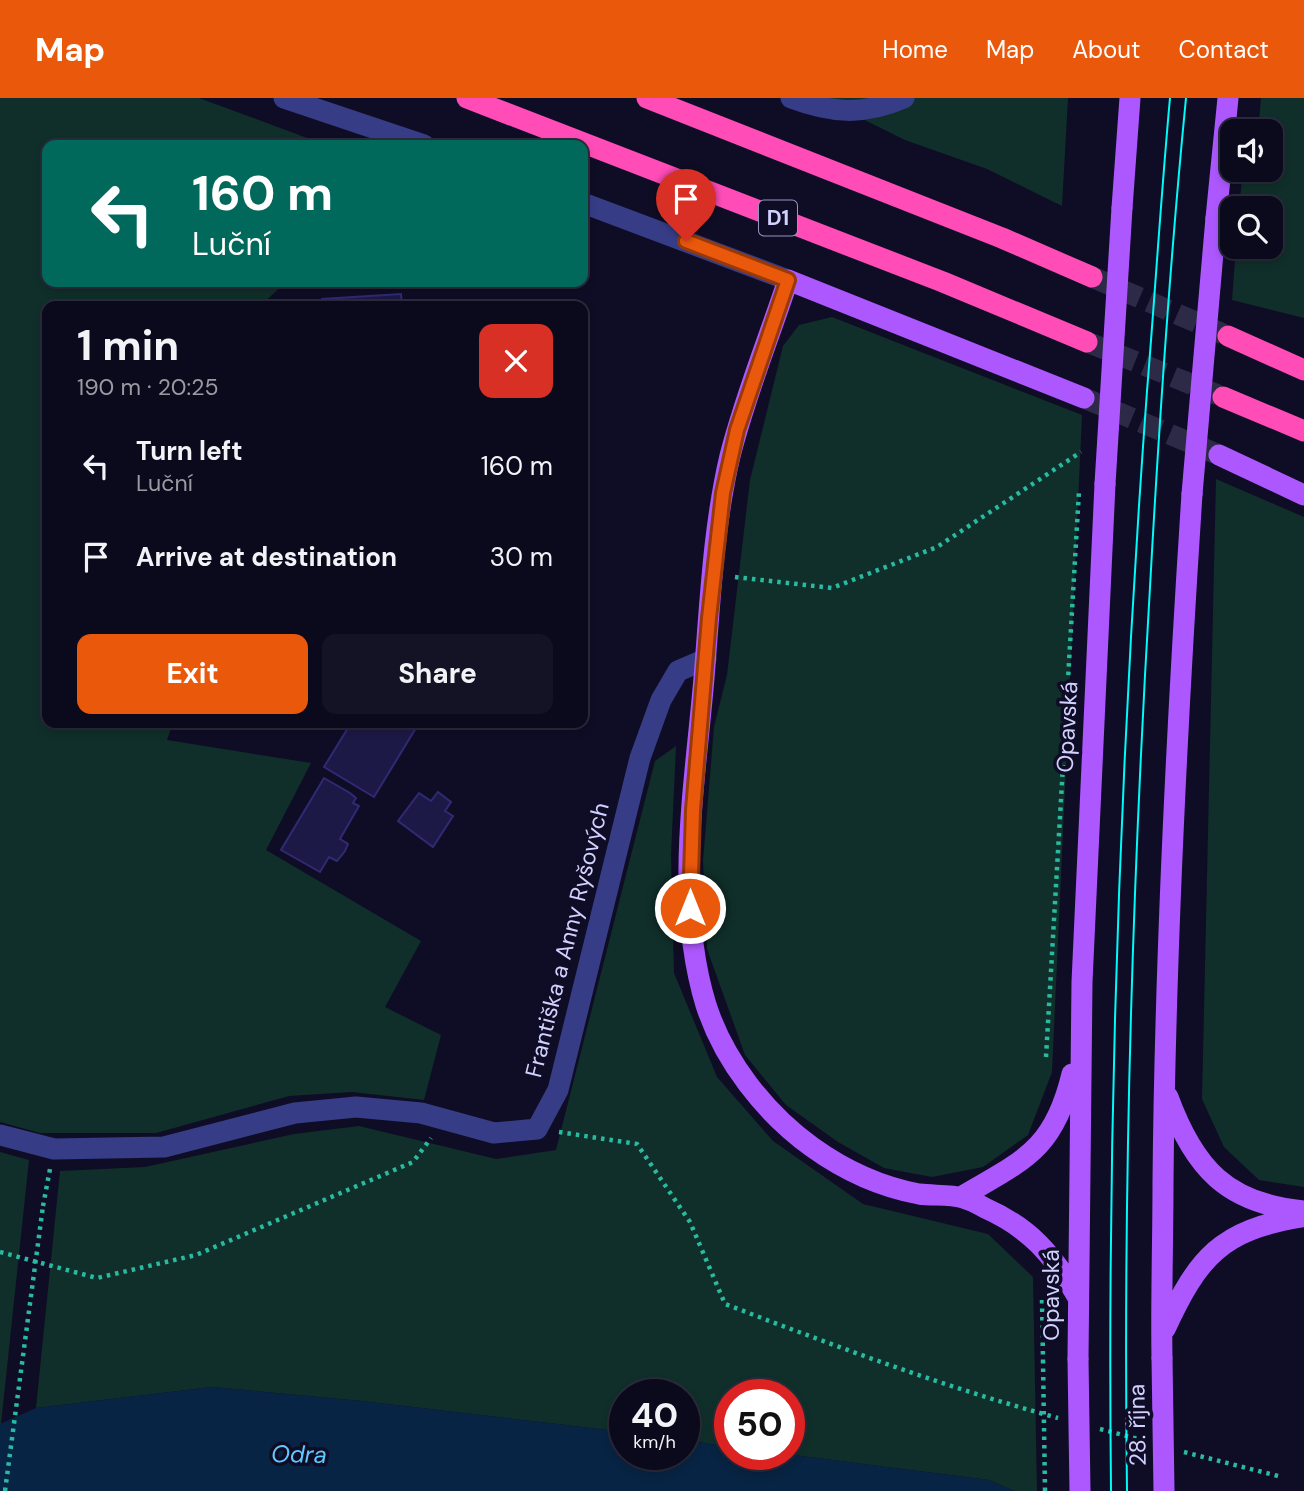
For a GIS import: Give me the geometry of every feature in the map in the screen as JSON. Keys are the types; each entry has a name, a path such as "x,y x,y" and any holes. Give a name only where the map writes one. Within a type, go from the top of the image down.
{"highway":[{"name":"D1","path":"467,98 576,140"},
{"path":"646,98 1002,238 1092,277"},
{"name":"D1","path":"588,145 930,277 1087,342"},
{"path":"1228,336 1304,370"},
{"path":"1223,397 1304,431"}],"main road":[{"name":"Opavská","path":"1080,1491 1077,1296 1080,1041 1105,484 1130,99"},
{"path":"1162,1348 1164,1086 1178,711 1192,494 1227,107"},
{"path":"1077,1296 1059,1266 1042,1245 1018,1226 961,1197 932,1196 889,1186 860,1175 827,1157 789,1129 768,1108 740,1072 716,1030 697,967 690,908 692,823 713,575 723,493 737,430 788,280 1084,398"},
{"path":"1219,455 1304,495"},
{"path":"961,1197 1020,1164 1051,1132 1065,1099 1080,1041"},
{"path":"1164,1086 1192,1151 1217,1178 1233,1190 1264,1205 1304,1211"},
{"path":"1162,1348 1190,1280 1209,1256 1250,1229 1304,1216"},
{"name":"28. října","path":"1162,1348 1164,1491"}],"street":[{"path":"284,98 409,140"},
{"path":"791,98 820,109 847,111 874,108 904,98"},
{"path":"588,205 788,280"},
{"name":"Františka a Anny Ryšových","path":"537,1129 558,1090 644,746 661,700 678,671 706,659"},
{"path":"0,1135 54,1149 163,1147 295,1113 356,1107 421,1113 494,1133 537,1129"}],"path":[{"path":"713,575 832,588 937,547 1081,452 1080,466"},
{"path":"1046,1056 1079,480"},
{"path":"0,1252 97,1278 195,1255 413,1163 445,1120"},
{"path":"537,1129 637,1144 691,1222 725,1304 870,1359 993,1400 1059,1418"},
{"path":"5,1491 43,1206 54,1149"},
{"path":"1042,1300 1045,1491"},
{"path":"1098,1428 1150,1442"},
{"path":"1177,1450 1282,1478"}],"green space":[{"path":"0,98 199,98 312,140 42,140 42,287 281,287 265,301 42,301 42,728 171,728 167,740 311,763 266,850 421,941 385,1007 441,1035 424,1100 352,1092 289,1096 156,1133 40,1133 0,1122"},
{"path":"820,98 1068,98 1062,206 987,169 905,140"},
{"path":"1261,98 1304,98 1304,318 1232,300 1235,259 1283,259 1283,196 1240,196 1242,182 1283,182 1283,119 1259,119"},
{"path":"832,317 1082,415 1052,1072 1028,1135 983,1167 932,1177 884,1168 838,1142 786,1105 745,1055 707,949 703,861 714,727 727,675 750,480 783,346 799,325"},
{"path":"1216,479 1304,517 1304,1187 1259,1180 1224,1147 1202,1099"},
{"path":"676,746 671,855 674,973 717,1077 773,1141 863,1204 988,1234 1033,1277 1037,1491 1014,1491 989,1480 805,1457 805,1379 714,1379 714,1445 700,1442 700,1379 609,1379 609,1430 362,1401 212,1387 36,1408 60,1171 145,1167 294,1134 359,1126 496,1159 556,1150 655,761"},
{"path":"0,1152 29,1160 1,1424 0,1424"}],"water":[{"name":"Odra","path":"212,1387 362,1401 609,1430 609,1470 700,1470 700,1442 714,1445 714,1470 805,1470 805,1457 989,1480 1014,1491 0,1491 0,1424 36,1408"}],"building":[{"path":"401,294 402,301 322,301"},
{"path":"348,728 416,728 374,797 324,767"},
{"path":"324,778 350,793 356,798 353,803 359,806 340,839 348,844 345,851 337,861 329,857 320,872 281,850"},
{"path":"438,792 451,802 445,811 453,816 433,847 398,821 419,793 431,801"}],"tunnel":[{"path":"1092,277 1223,334"},
{"path":"1087,342 1218,395"},
{"path":"1084,398 1219,455"}],"tram line":[{"path":"1111,1491 1111,1216 1117,941 1129,666 1170,98"},
{"path":"1127,1491 1126,1265 1138,813 1161,404 1186,98"}],"route":[{"path":"686,241 788,280 737,430 723,493 709,618 693,810 690,908"}]}
